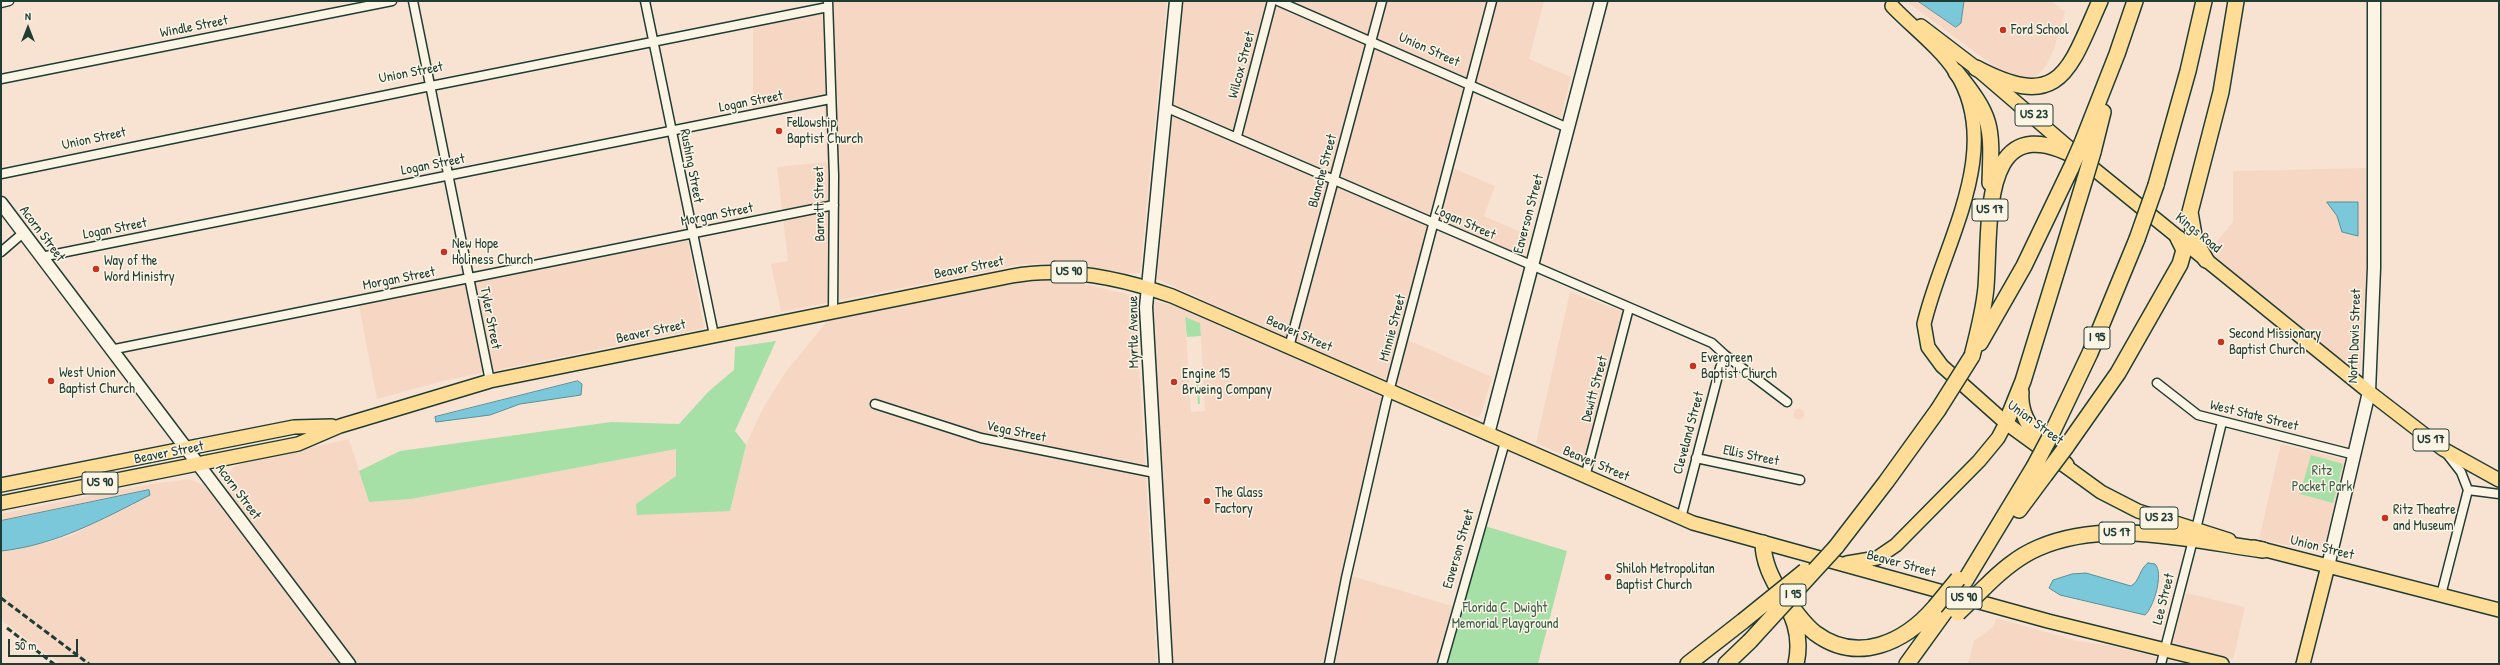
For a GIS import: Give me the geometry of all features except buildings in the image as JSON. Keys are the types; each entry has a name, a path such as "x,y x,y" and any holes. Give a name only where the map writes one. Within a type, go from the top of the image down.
{"highway":[{"path":"1976,68 2022,86 2039,86 2054,81 2069,67 2100,1"},
{"path":"2006,423 2023,381 2085,179 2088,153 2117,54 2135,1"},
{"name":"I 95","path":"1962,580 2040,471 2051,435 2093,348 2137,239 2156,184 2187,77 2204,1"},
{"path":"2206,260 2195,241 2190,212 2220,97 2236,1"},
{"path":"1956,72 1981,104 1989,124 1991,144 1990,204"},
{"name":"US 17","path":"1972,356 1985,299 1990,204 1994,183 2001,166 2012,153 2022,148 2039,144 2088,153"},
{"name":"I 95","path":"1726,664 1750,641 1836,547 1938,410 1972,356 2024,266 2071,168 2088,153"},
{"path":"1910,660 1946,610 1962,580 2040,471 2066,447 2118,373 2176,270 2184,252 2178,238"},
{"path":"2023,381 2021,404 2025,420 2066,465"},
{"name":"US 17","path":"1946,610 1985,587 2001,571 2023,556 2046,545 2065,539 2121,533 2194,535 2263,550"},
{"path":"1763,543 1767,564 1782,593 1797,628 1796,664"},
{"path":"1688,664 1836,547"},
{"path":"1782,593 1801,620 1819,636 1840,645 1857,648 1874,647 1897,640 1946,610"}],"main road":[{"name":"Kings Road","path":"1888,4 1976,68 2088,153 2178,238 2369,392 2444,449 2499,480"},
{"name":"Union Street","path":"1888,4 1956,72 1972,118 1975,154 1967,190 1926,319 1925,338 1937,362 2006,423 2123,504 2194,535"},
{"name":"Beaver Street","path":"1,503 298,444 340,426 490,381 714,335 1037,272 1072,272 1148,288 1289,347 1680,518 1836,563 2222,664"},
{"path":"1836,563 1865,562 1882,555 1896,545 1979,461 1998,438 2006,423"},
{"name":"Beaver Street","path":"1,485 294,427 340,426"},
{"name":"Union Street","path":"2263,550 2499,610"},
{"name":"North Davis Street","path":"2303,664 2328,566"}],"street":[{"path":"1,3 9,1"},
{"name":"Windle Street","path":"1,79 392,1"},
{"name":"Tyler Street","path":"413,1 490,381"},
{"name":"Rushing Street","path":"645,1 691,233 714,335"},
{"name":"Myrtle Avenue","path":"1166,664 1146,307 1176,1"},
{"name":"Wilcox Street","path":"1237,136 1272,1"},
{"name":"Union Street","path":"1278,1 1568,128"},
{"name":"Blanche Street","path":"1289,347 1382,1"},
{"name":"Minnie Street","path":"1329,664 1348,571 1389,391 1492,1"},
{"name":"North Davis Street","path":"2328,566 2369,392 2374,268 2374,1"},
{"name":"Eaverson Street","path":"1488,434 1568,128 1599,2"},
{"name":"Union Street","path":"1,174 654,41 828,4"},
{"name":"Barnett Street","path":"828,4 834,205 833,312"},
{"name":"Logan Street","path":"41,257 830,99"},
{"name":"Logan Street","path":"1165,107 1237,136 1531,266 1712,343 1725,355 1787,402"},
{"name":"Acorn Street","path":"1,204 184,449 198,464 349,664"},
{"name":"Morgan Street","path":"110,350 834,205"},
{"path":"1,252 23,233"},
{"name":"Dewitt Street","path":"1586,477 1629,308"},
{"name":"Cleveland Street","path":"1680,518 1720,368 1725,355"},
{"name":"West State Street","path":"2157,383 2198,415 2355,455"},
{"name":"Vega Street","path":"875,404 981,438 1155,473"},
{"name":"Lee Street","path":"2161,664 2222,422"},
{"name":"Eaverson Street","path":"1442,664 1504,442"},
{"path":"2441,595 2468,490 2462,472 2444,449"},
{"name":"Ellis Street","path":"1696,458 1800,480"},
{"path":"2468,490 2499,494"}],"shaded area":[{"path":"834,1 1167,1 1140,273 1125,274 1070,263 1023,264 781,312 771,264 788,261 777,167 827,162 824,106 753,119 753,26 834,11"},
{"path":"1183,1 1544,1 1529,59 1571,77 1558,128 1473,93 1453,168 1495,186 1484,216 1530,236 1521,265 1437,229 1408,340 1492,377 1481,414 1477,418 1297,342 1157,279"},
{"name":"Ford School","path":"1906,1 2052,1 2065,12 2054,49 2046,66 2030,84 2010,78"},
{"path":"2366,168 2367,270 2360,370 2352,369 2208,252 2233,222 2233,171"},
{"path":"686,229 704,328 443,381 377,399 357,296"},
{"path":"1063,279 1135,296 1157,664 356,664 229,493 227,483 229,473 234,467 245,462 349,439 369,502 411,499 676,449 676,476 636,504 730,511 746,445 762,410 785,373 827,321 1019,282"},
{"path":"1570,292 1633,315 1593,468 1536,443"},
{"path":"1155,301 1172,305 1391,401 1352,576 1462,609 1447,664 1173,664 1153,305","holes":["1185,317 1200,323 1205,411 1191,412"]},
{"path":"1799,408 1803,410 1805,414 1803,418 1799,420 1795,418 1793,414 1795,410"},
{"path":"2281,444 2347,460 2325,544 2318,552 2259,539"},
{"path":"189,479 203,485 214,497 342,664 61,664 1,620 1,551 46,543 74,534 150,494 148,490 1,521 1,514 146,485"},
{"path":"2186,593 2245,607 2233,659 2172,644"},
{"path":"1996,618 2078,641 2113,646 2184,664 1968,664 1974,641 1994,626"}],"green space":[{"path":"1185,317 1200,323 1201,336 1187,337"},
{"path":"776,341 735,431 746,445 730,511 637,515 636,504 676,476 676,449 411,499 369,502 359,471 400,451 611,422 679,424 709,391 734,370 735,347"},
{"path":"1196,374 1198,374 1200,404 1198,404"},
{"name":"Ritz Pocket Park","path":"2311,455 2343,464 2333,503 2300,494"},
{"name":"Florida C. Dwight Memorial Playground","path":"1485,526 1567,551 1538,664 1447,664"}],"water":[{"path":"1918,1 1964,1 1961,23 1956,27"},
{"path":"2327,202 2358,202 2358,236 2342,232 2337,216"},
{"path":"578,381 582,384 581,395 520,404 490,415 436,422 435,417"},
{"path":"149,490 150,495 78,530 41,543 1,551 1,521"},
{"path":"2148,563 2155,564 2158,568 2158,582 2152,605 2145,615 2060,595 2049,588 2053,580 2072,574 2086,573 2131,586 2134,584 2143,568"}],"railway":[{"path":"1,598 89,664"},
{"path":"7,628 54,664"}],"place":[{"name":"Ford School","path":"2003,30"},
{"name":"Fellowship Baptist Church","path":"779,131"},
{"name":"New Hope Holiness Church","path":"444,252"},
{"name":"Way of the Word Ministry","path":"96,269"},
{"name":"Second Missionary Baptist Church","path":"2221,342"},
{"name":"Evergreen Baptist Church","path":"1693,366"},
{"name":"West Union Baptist Church","path":"51,381"},
{"name":"Engine 15 Brweing Company","path":"1174,382"},
{"name":"The Glass Factory","path":"1207,501"},
{"name":"Ritz Theatre and Museum","path":"2385,518"},
{"name":"Shiloh Metropolitan Baptist Church","path":"1608,577"}]}
